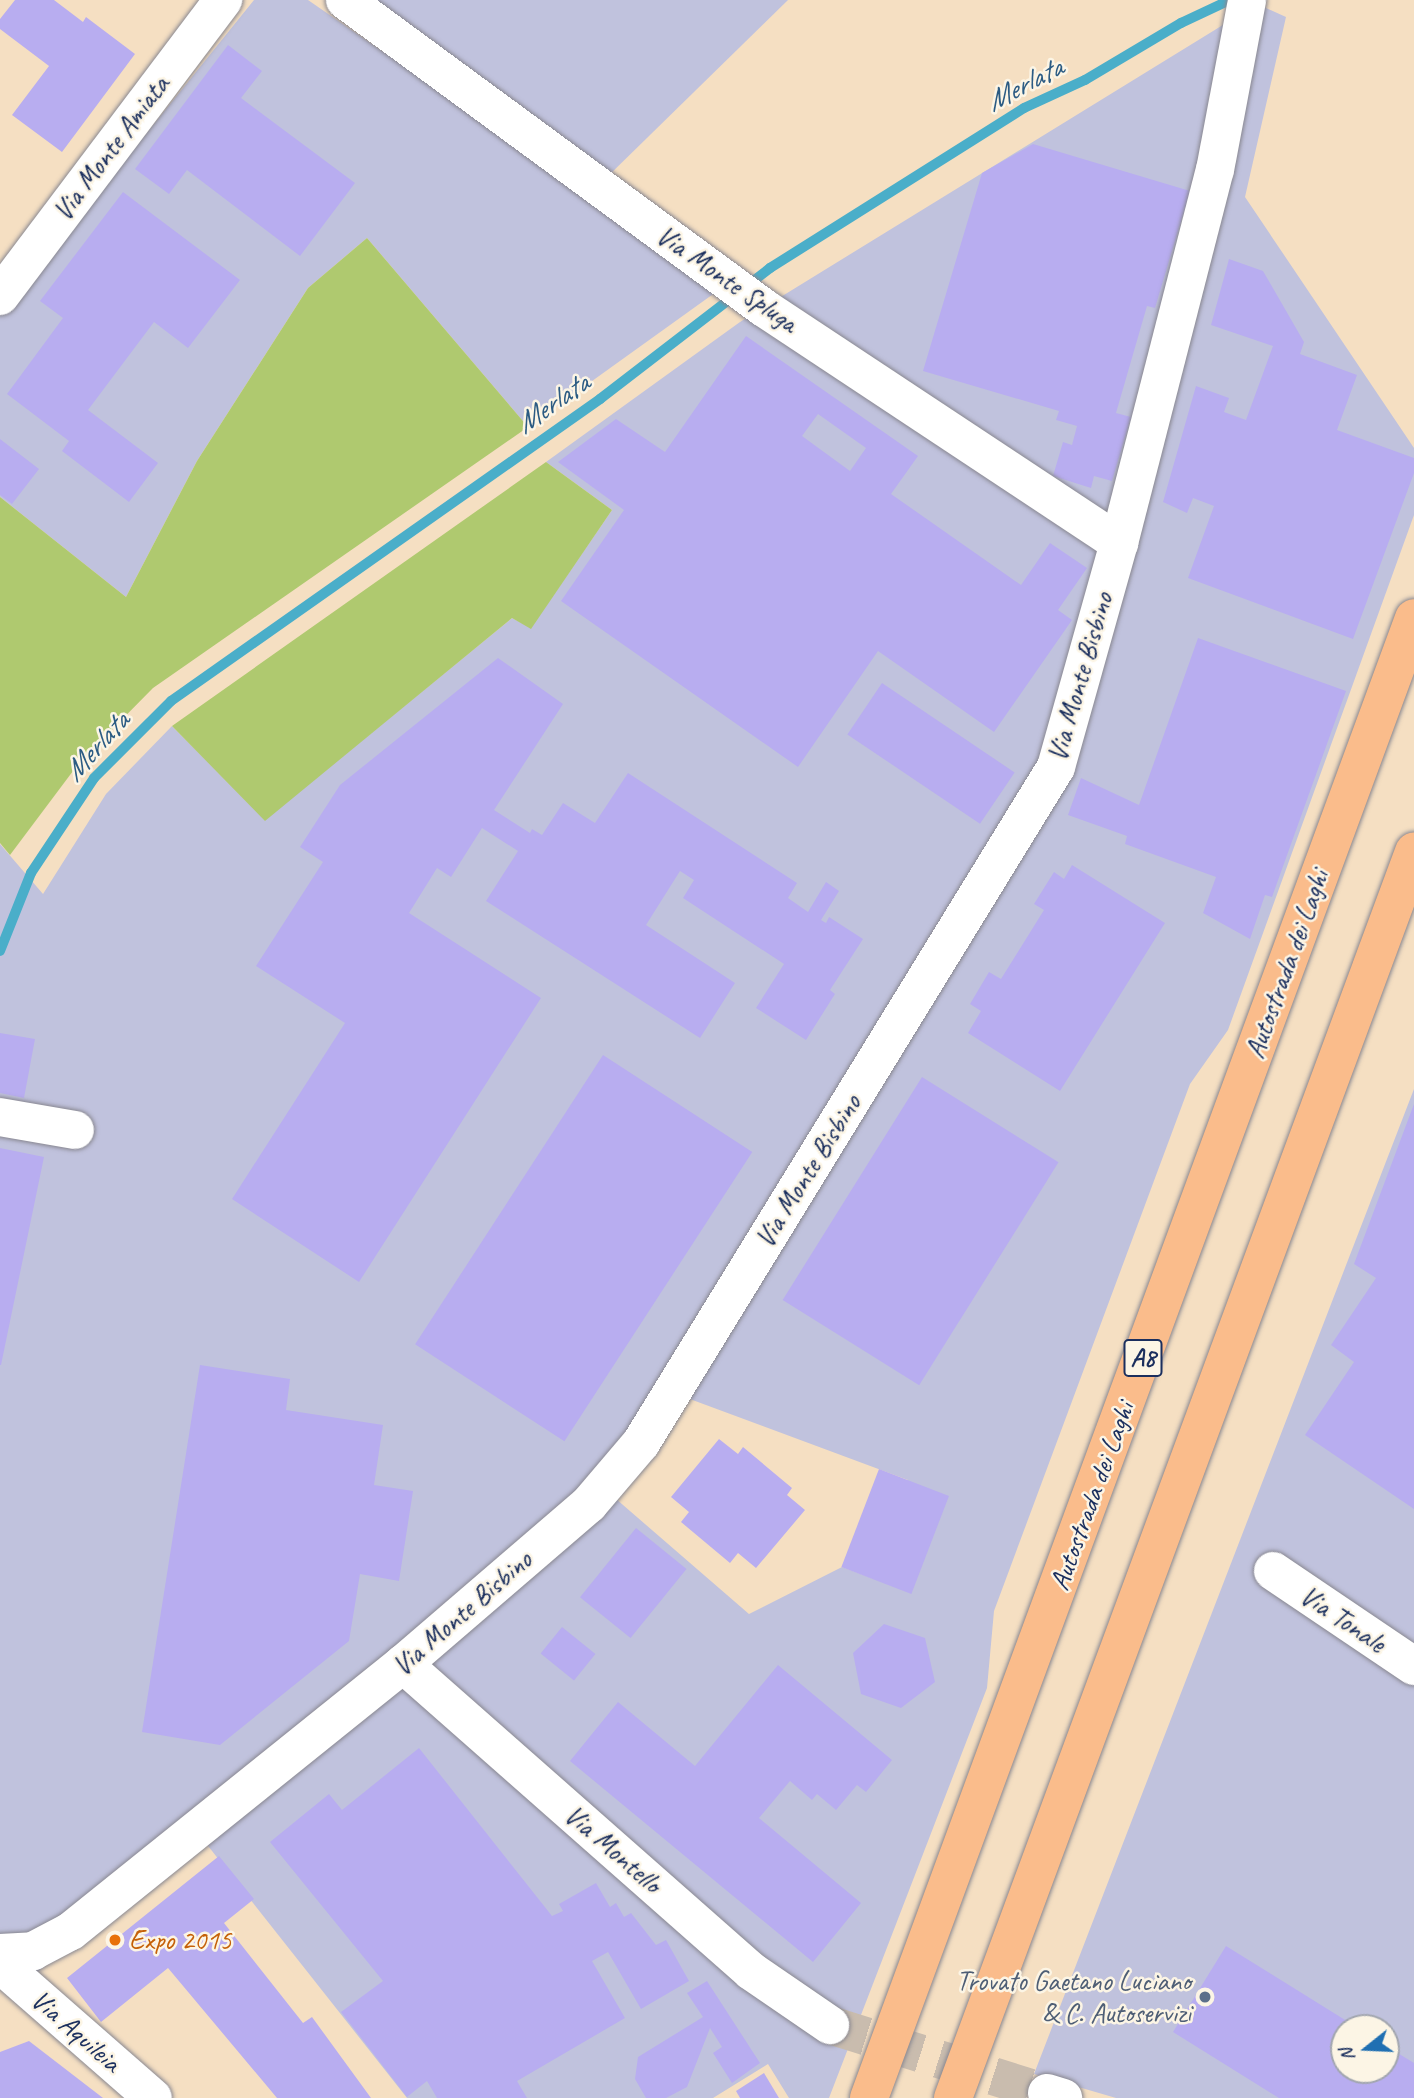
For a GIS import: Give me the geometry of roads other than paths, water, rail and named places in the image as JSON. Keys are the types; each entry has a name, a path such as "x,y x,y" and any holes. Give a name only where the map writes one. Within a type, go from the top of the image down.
{"highway":[{"name":"Autostrada dei Laghi","path":"869,2098 1414,618"},
{"path":"953,2098 1414,852"}],"street":[{"name":"Via Monte Amiata","path":"0,296 223,0"},
{"name":"Via Monte Spluga","path":"345,0 765,307 1119,543"},
{"name":"Via Monte Bisbino","path":"0,1952 33,1951 71,1931 403,1664 589,1504 640,1443 1056,767 1119,543 1226,115 1243,16"},
{"path":"0,1117 75,1130"},
{"name":"Via Tonale","path":"1273,1571 1414,1666"},
{"name":"Via Montello","path":"403,1664 751,1971 830,2025"},
{"name":"Via Aquileia","path":"0,1964 153,2098"}],"waterway":[{"name":"Merlata","path":"0,951 31,873 94,778 171,701 600,399 770,268 1024,108 1085,80 1181,23 1230,0"}],"tunnel":[{"path":"830,2025 1047,2093"}],"place":[{"name":"Expo 2015","path":"115,1940"},
{"name":"Trovato Gaetano Luciano & C. Autoservizi","path":"1205,1997"}]}
